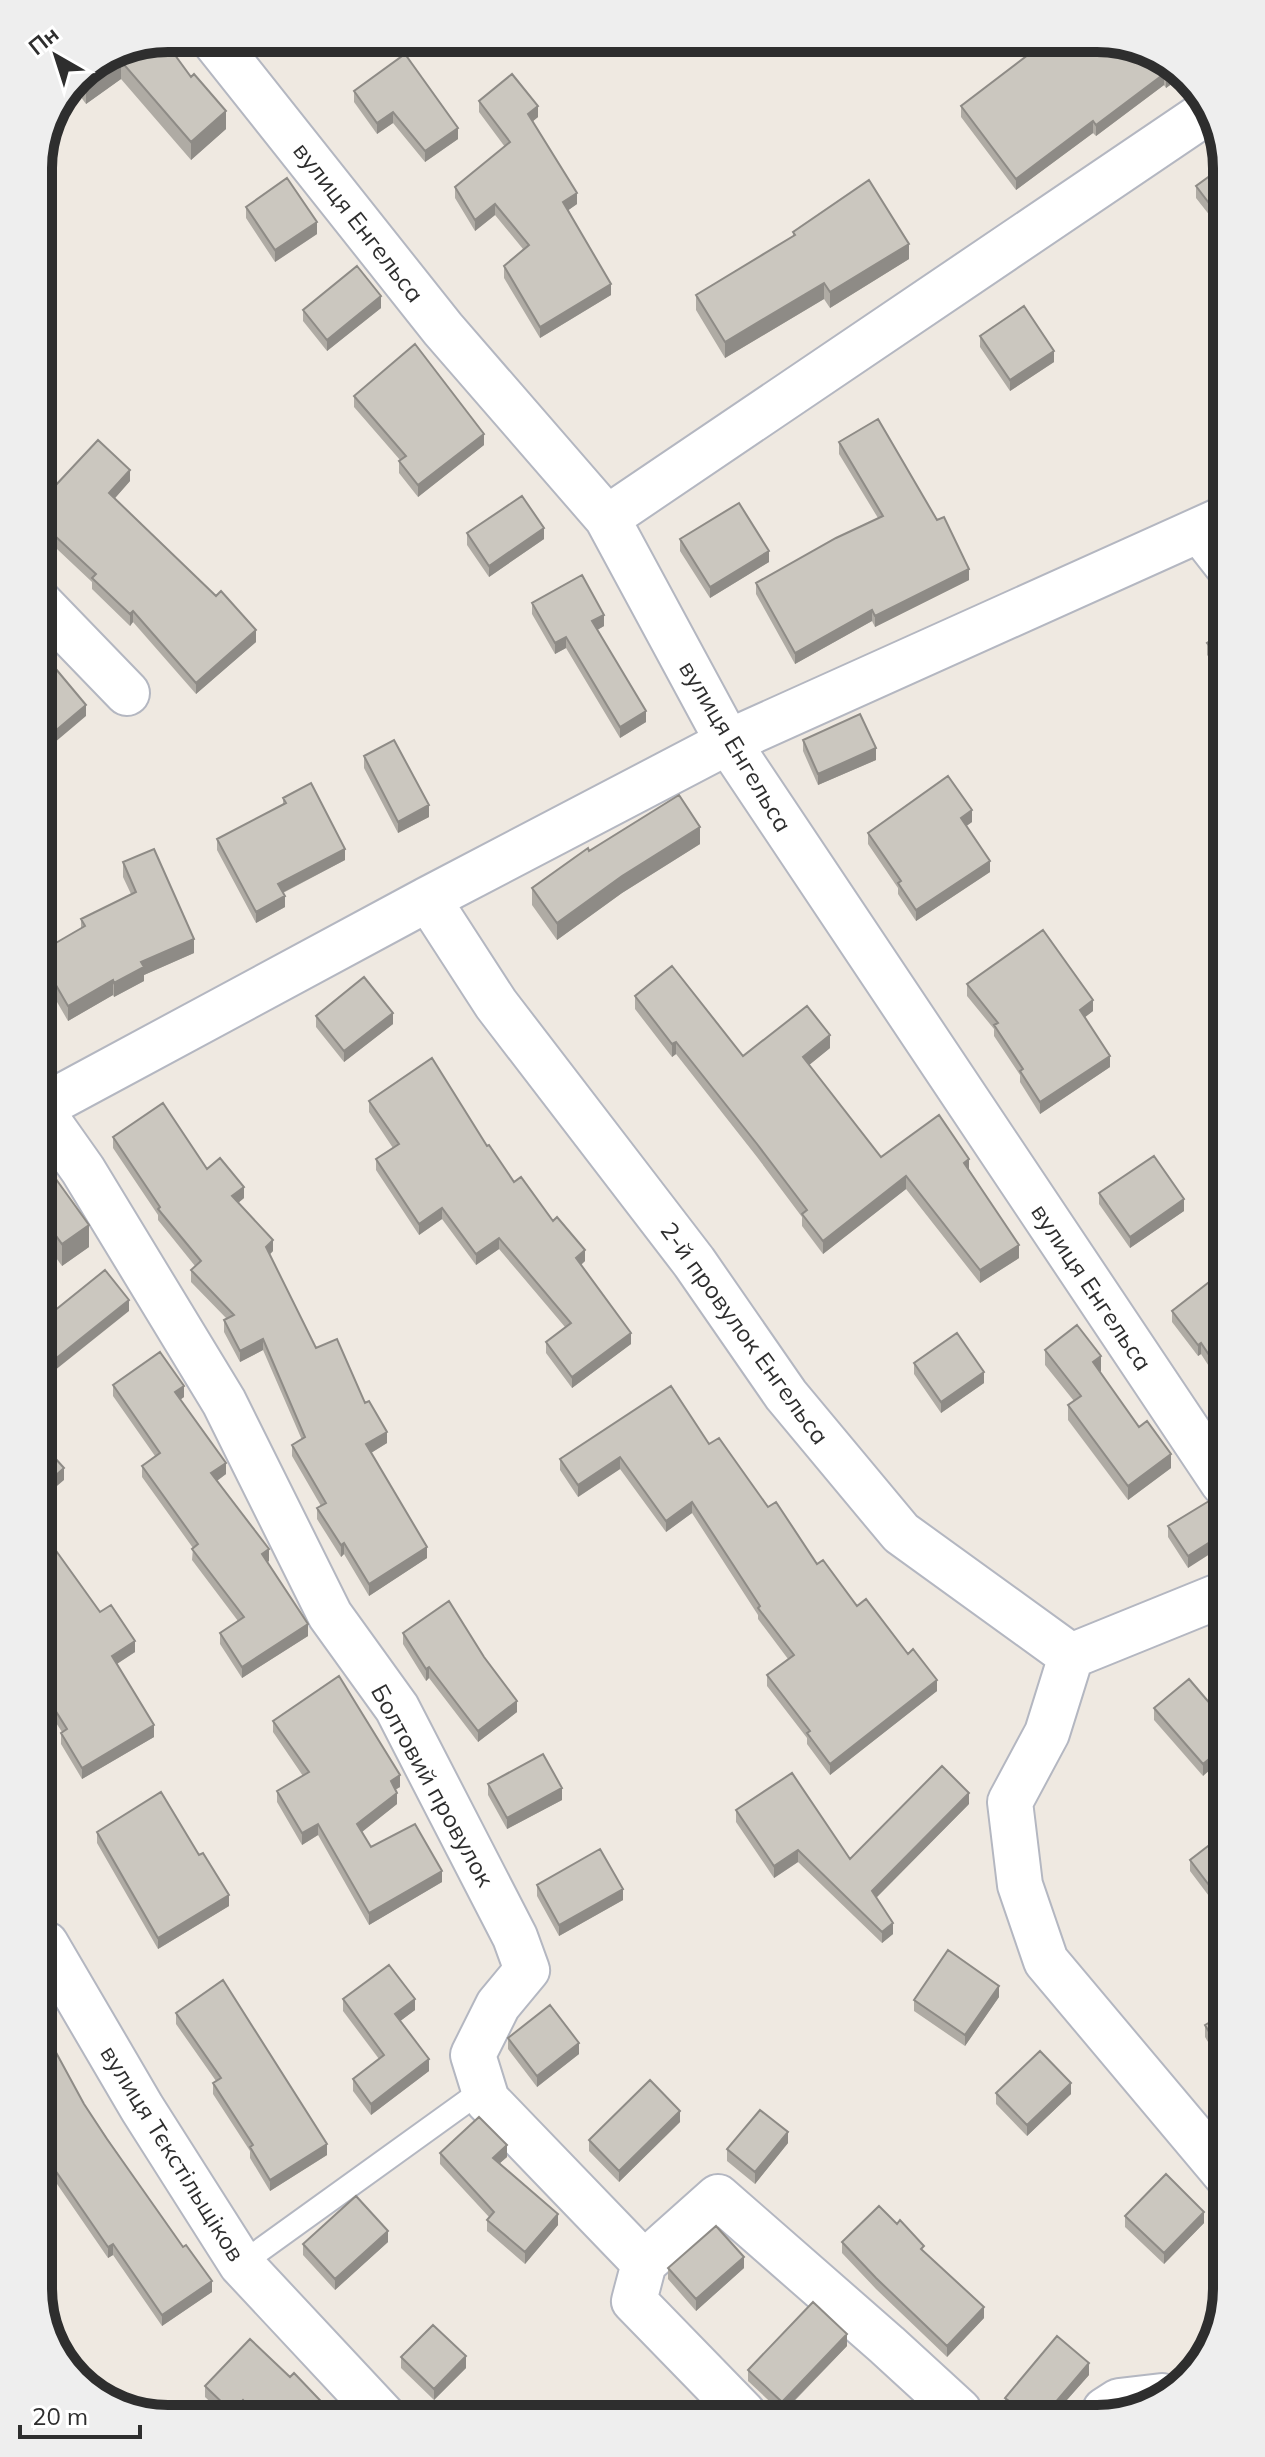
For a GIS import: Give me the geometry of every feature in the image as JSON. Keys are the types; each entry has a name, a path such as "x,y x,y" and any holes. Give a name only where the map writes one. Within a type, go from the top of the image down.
{"street":[{"name":"вулиця Енгельса","path":"223,52 443,329 607,518 728,742 1213,1468"},
{"path":"607,518 1200,117"},
{"path":"52,1105 428,899 728,742 1204,529"},
{"path":"52,615 127,693"},
{"name":"2-й провулок Енгельса","path":"428,899 496,1004 694,1262 786,1395 901,1533 1071,1656"},
{"name":"Болтовий провулок","path":"52,1125 83,1170 224,1402 330,1615 397,1708 515,1937 527,1970 498,2005 473,2055 487,2100 644,2263"},
{"path":"1213,1598 1071,1656 1047,1733 1010,1802 1020,1885 1046,1961 1213,2160"},
{"name":"вулиця Тєкстільщіков","path":"52,1954 142,2108 241,2264 373,2405"},
{"path":"735,2405 634,2301 644,2263 718,2197 952,2405"}],"lane":[{"path":"1204,529 1213,555"},
{"path":"241,2264 484,2089"}],"building":[{"path":"173,52 191,77 194,74 226,111 191,142 122,62 145,54"},
{"path":"1032,52 1120,54 1148,64 1164,74 1096,125 1093,121 1016,179 961,106"},
{"path":"405,54 458,128 425,151 393,112 377,123 354,91"},
{"path":"512,74 538,106 528,114 577,193 563,202 611,284 540,327 504,266 529,245 495,204 475,220 455,187 510,142 479,101"},
{"path":"1213,174 1213,208 1196,186"},
{"path":"287,178 317,222 275,250 246,207"},
{"path":"869,180 909,244 830,292 824,283 725,342 696,295 795,235 793,232"},
{"path":"357,266 381,296 327,340 303,310"},
{"path":"1024,306 1054,351 1010,380 980,336"},
{"path":"415,344 484,434 418,485 399,461 406,456 354,396"},
{"path":"878,419 937,520 944,517 969,569 875,616 872,610 795,653 756,583 836,538 883,516 839,442"},
{"path":"98,440 130,470 109,493 216,596 221,591 256,630 196,683 133,611 130,614 92,578 96,574 52,533 52,489"},
{"path":"522,496 544,528 489,566 467,533"},
{"path":"739,503 769,551 710,587 680,539"},
{"path":"582,575 604,615 592,621 646,711 620,727 566,637 555,643 532,603"},
{"path":"52,664 86,705 52,734"},
{"path":"860,714 876,748 818,774 803,740"},
{"path":"394,740 429,805 398,822 364,756"},
{"path":"948,776 972,810 961,818 990,861 916,910 898,883 901,881 868,833"},
{"path":"311,783 345,849 278,884 285,896 256,912 217,839 286,803 283,798"},
{"path":"679,795 700,827 622,876 557,923 532,888 588,848 589,851"},
{"path":"154,849 194,939 141,962 144,967 114,983 113,980 68,1006 52,978 52,945 85,926 81,919 136,892 123,862"},
{"path":"1043,930 1093,1000 1080,1010 1110,1056 1040,1102 994,1025 998,1023 967,984"},
{"path":"672,966 743,1056 807,1006 830,1035 803,1057 881,1157 939,1115 969,1159 964,1163 1019,1245 980,1270 906,1176 823,1241 802,1214 807,1210 757,1144 635,996"},
{"path":"364,977 393,1013 344,1051 316,1016"},
{"path":"432,1058 487,1146 514,1182 521,1177 553,1221 557,1217 585,1250 576,1258 631,1333 572,1377 546,1342 571,1323 499,1238 476,1254 442,1208 419,1224 376,1159 399,1144 369,1101"},
{"path":"163,1103 207,1169 220,1158 244,1187 232,1196 273,1240 266,1247 316,1348 337,1339 365,1403 369,1401 387,1432 366,1444 427,1547 369,1584 344,1543 341,1545 317,1508 326,1503 292,1445 305,1437 263,1339 240,1351 224,1320 234,1315 191,1270 201,1261 158,1209 160,1207 113,1137"},
{"path":"1154,1156 1184,1199 1130,1237 1099,1193"},
{"path":"52,1176 89,1225 62,1244 52,1230"},
{"path":"105,1270 129,1300 52,1362 52,1313"},
{"path":"1213,1279 1213,1361 1201,1343 1198,1345 1172,1311"},
{"path":"1077,1325 1101,1356 1093,1362 1139,1427 1147,1421 1171,1454 1128,1486 1068,1405 1081,1396 1045,1350"},
{"path":"957,1333 984,1372 941,1402 914,1363"},
{"path":"160,1352 184,1386 175,1392 226,1463 211,1473 269,1549 262,1554 308,1624 242,1667 220,1633 244,1617 192,1549 198,1544 142,1466 160,1453 113,1385"},
{"path":"671,1386 709,1444 719,1438 768,1507 776,1502 817,1564 823,1560 857,1606 866,1599 908,1654 913,1649 937,1680 830,1764 807,1733 810,1731 767,1675 794,1655 758,1608 760,1606 692,1502 666,1521 620,1457 578,1485 560,1459"},
{"path":"52,1455 64,1468 52,1479"},
{"path":"1209,1501 1213,1507 1213,1540 1188,1556 1168,1526"},
{"path":"52,1545 100,1612 111,1605 135,1641 112,1656 154,1725 82,1768 61,1733 67,1729 52,1705"},
{"path":"449,1601 484,1657 517,1701 478,1731 429,1667 426,1669 403,1633"},
{"path":"339,1676 400,1775 391,1781 397,1793 357,1824 371,1847 415,1824 442,1871 369,1913 318,1824 302,1833 277,1791 309,1772 273,1721"},
{"path":"1189,1679 1213,1707 1213,1756 1203,1764 1154,1708"},
{"path":"543,1754 562,1788 507,1818 488,1784"},
{"path":"942,1766 969,1793 872,1891 893,1923 882,1932 798,1850 774,1866 736,1810 792,1773 850,1859"},
{"path":"161,1792 199,1855 203,1853 229,1895 158,1938 97,1832"},
{"path":"1213,1842 1213,1890 1190,1860"},
{"path":"600,1849 623,1889 559,1925 537,1885"},
{"path":"948,1950 999,1986 965,2035 914,2000"},
{"path":"389,1965 415,1999 395,2014 429,2059 371,2104 353,2079 384,2055 343,1999"},
{"path":"223,1980 327,2144 270,2180 250,2147 253,2145 213,2083 221,2078 176,2013"},
{"path":"550,2005 579,2043 537,2076 508,2038"},
{"path":"1213,2020 1213,2039 1205,2025"},
{"path":"52,2045 107,2139 183,2247 186,2245 212,2281 162,2315 113,2244 108,2247 57,2173 52,2176"},
{"path":"1040,2051 1071,2083 1027,2125 996,2093"},
{"path":"650,2080 680,2111 619,2171 589,2140"},
{"path":"760,2110 788,2132 755,2172 727,2149"},
{"path":"479,2117 507,2145 493,2158 558,2214 525,2252 487,2220 494,2212 440,2153"},
{"path":"1166,2174 1204,2212 1164,2253 1125,2216"},
{"path":"356,2196 388,2231 335,2279 303,2244"},
{"path":"879,2206 897,2224 900,2220 924,2246 921,2249 984,2307 947,2346 842,2242"},
{"path":"716,2226 744,2257 696,2299 668,2268"},
{"path":"813,2302 847,2334 782,2402 748,2370"},
{"path":"433,2325 466,2356 434,2389 401,2357"},
{"path":"1057,2336 1089,2363 1053,2405 1014,2405 1005,2398"},
{"path":"250,2339 290,2377 294,2373 325,2405 247,2405 243,2400 238,2405 225,2405 205,2386"}]}
